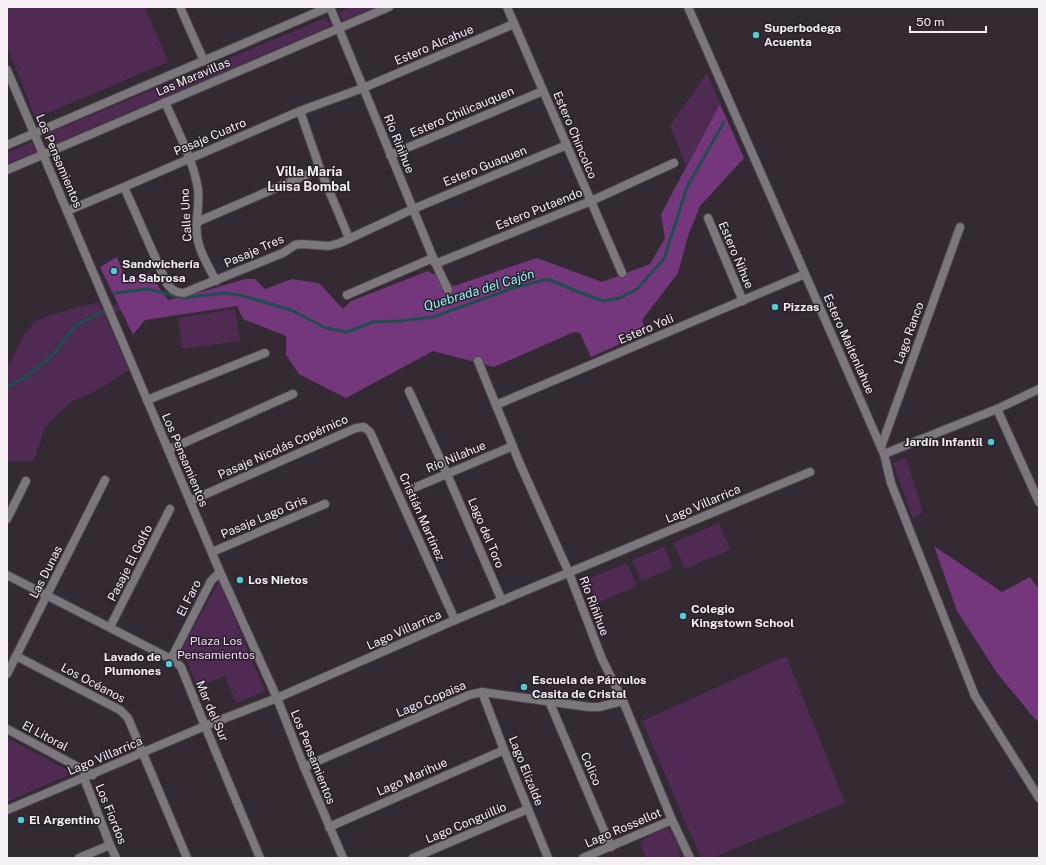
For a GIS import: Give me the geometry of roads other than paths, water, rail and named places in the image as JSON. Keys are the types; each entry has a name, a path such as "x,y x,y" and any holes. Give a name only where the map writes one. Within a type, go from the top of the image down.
{"street":[{"path":"180,7 204,61"},
{"name":"Las Maravillas","path":"7,145 330,7"},
{"name":"Río Riñihue","path":"330,7 412,209 448,290"},
{"name":"Las Maravillas","path":"7,170 389,7"},
{"name":"Estero Chincolco","path":"507,7 622,273"},
{"name":"Estero Maitenlahue","path":"688,7 882,450 891,483 975,696 1039,798"},
{"name":"Estero Alcahue","path":"363,88 514,24"},
{"name":"Los Pensamientos","path":"7,70 220,572 277,698 304,767 343,858"},
{"name":"Pasaje Cuatro","path":"67,210 300,111 363,88"},
{"name":"Estero Chilicauquen","path":"390,155 543,91"},
{"name":"Calle Uno","path":"165,102 189,159 198,190 199,201 197,235 200,248 216,281"},
{"path":"300,111 320,168 349,238"},
{"name":"Estero Guaquen","path":"412,209 567,145"},
{"name":"Estero Putaendo","path":"347,296 434,260 440,262 591,201 674,163"},
{"path":"197,222 320,168"},
{"name":"Pasaje Tres","path":"124,187 167,284 177,293 184,293 216,281 283,253 295,245 330,246 340,243 412,209"},
{"name":"Estero Ñihue","path":"708,218 743,301"},
{"name":"Lago Ranco","path":"882,450 960,227"},
{"name":"Estero Yoli","path":"496,405 805,274"},
{"path":"147,400 265,353"},
{"name":"Río Riñihue","path":"478,361 513,446 569,573 602,659 623,701 672,820 690,858"},
{"path":"882,450 998,409 1039,389"},
{"name":"Lago del Toro","path":"409,391 502,601"},
{"path":"168,450 293,394"},
{"path":"998,409 1039,502"},
{"name":"Pasaje Nicolás Copérnico","path":"190,501 356,428 364,427"},
{"name":"Cristián Martínez","path":"364,427 370,432 455,620"},
{"name":"Río Nilahue","path":"409,490 513,446"},
{"name":"Lago Villarrica","path":"7,810 205,726 277,698 455,620 810,472"},
{"name":"Las Dunas","path":"7,674 105,480"},
{"path":"7,519 26,481"},
{"name":"Pasaje Lago Gris","path":"212,552 325,504"},
{"name":"Pasaje El Golfo","path":"110,627 170,509"},
{"name":"El Faro","path":"171,659 211,580 220,572"},
{"name":"Mar del Sur","path":"7,575 175,661 181,667 260,858"},
{"name":"Los Océanos","path":"16,656 120,710 128,718 144,752 186,858"},
{"name":"Lago Copaisa","path":"304,767 470,695 482,692 549,702 599,707 623,701"},
{"name":"Lago Elizalde","path":"482,692 548,858"},
{"name":"Colico","path":"549,702 611,847"},
{"name":"El Litoral","path":"7,729 93,774"},
{"name":"Lago Marihue","path":"329,827 504,750"},
{"name":"Los Fiordos","path":"84,778 116,858"},
{"name":"Lago Conguillío","path":"413,858 528,810"},
{"name":"Lago Rossellot","path":"583,858 672,820"},
{"path":"79,858 110,845"}],"waterway":[{"name":"Quebrada del Cajón","path":"115,293 148,289 183,298 224,293 240,295 291,310 326,328 347,332 373,322 433,317 513,288 548,279 603,301 620,298 637,289 664,259 687,187 724,122"},
{"path":"7,387 27,376 53,355 75,326 102,312"}],"place":[{"name":"Superbodega Acuenta","path":"756,35"},
{"name":"Sandwichería La Sabrosa","path":"114,271"},
{"name":"Pizzas","path":"775,307"},
{"name":"Jardín Infantil","path":"991,442"},
{"name":"Los Nietos","path":"240,580"},
{"name":"Colegio Kingstown School","path":"683,616"},
{"name":"Lavado de Plumones","path":"169,664"},
{"name":"Escuela de Párvulos Casita de Cristal","path":"524,687"},
{"name":"El Argentino","path":"21,820"}],"district":[{"name":"Villa María Luisa Bombal","path":"309,178"}],"park label":[{"name":"Plaza Los Pensamientos","path":"216,648"}]}
